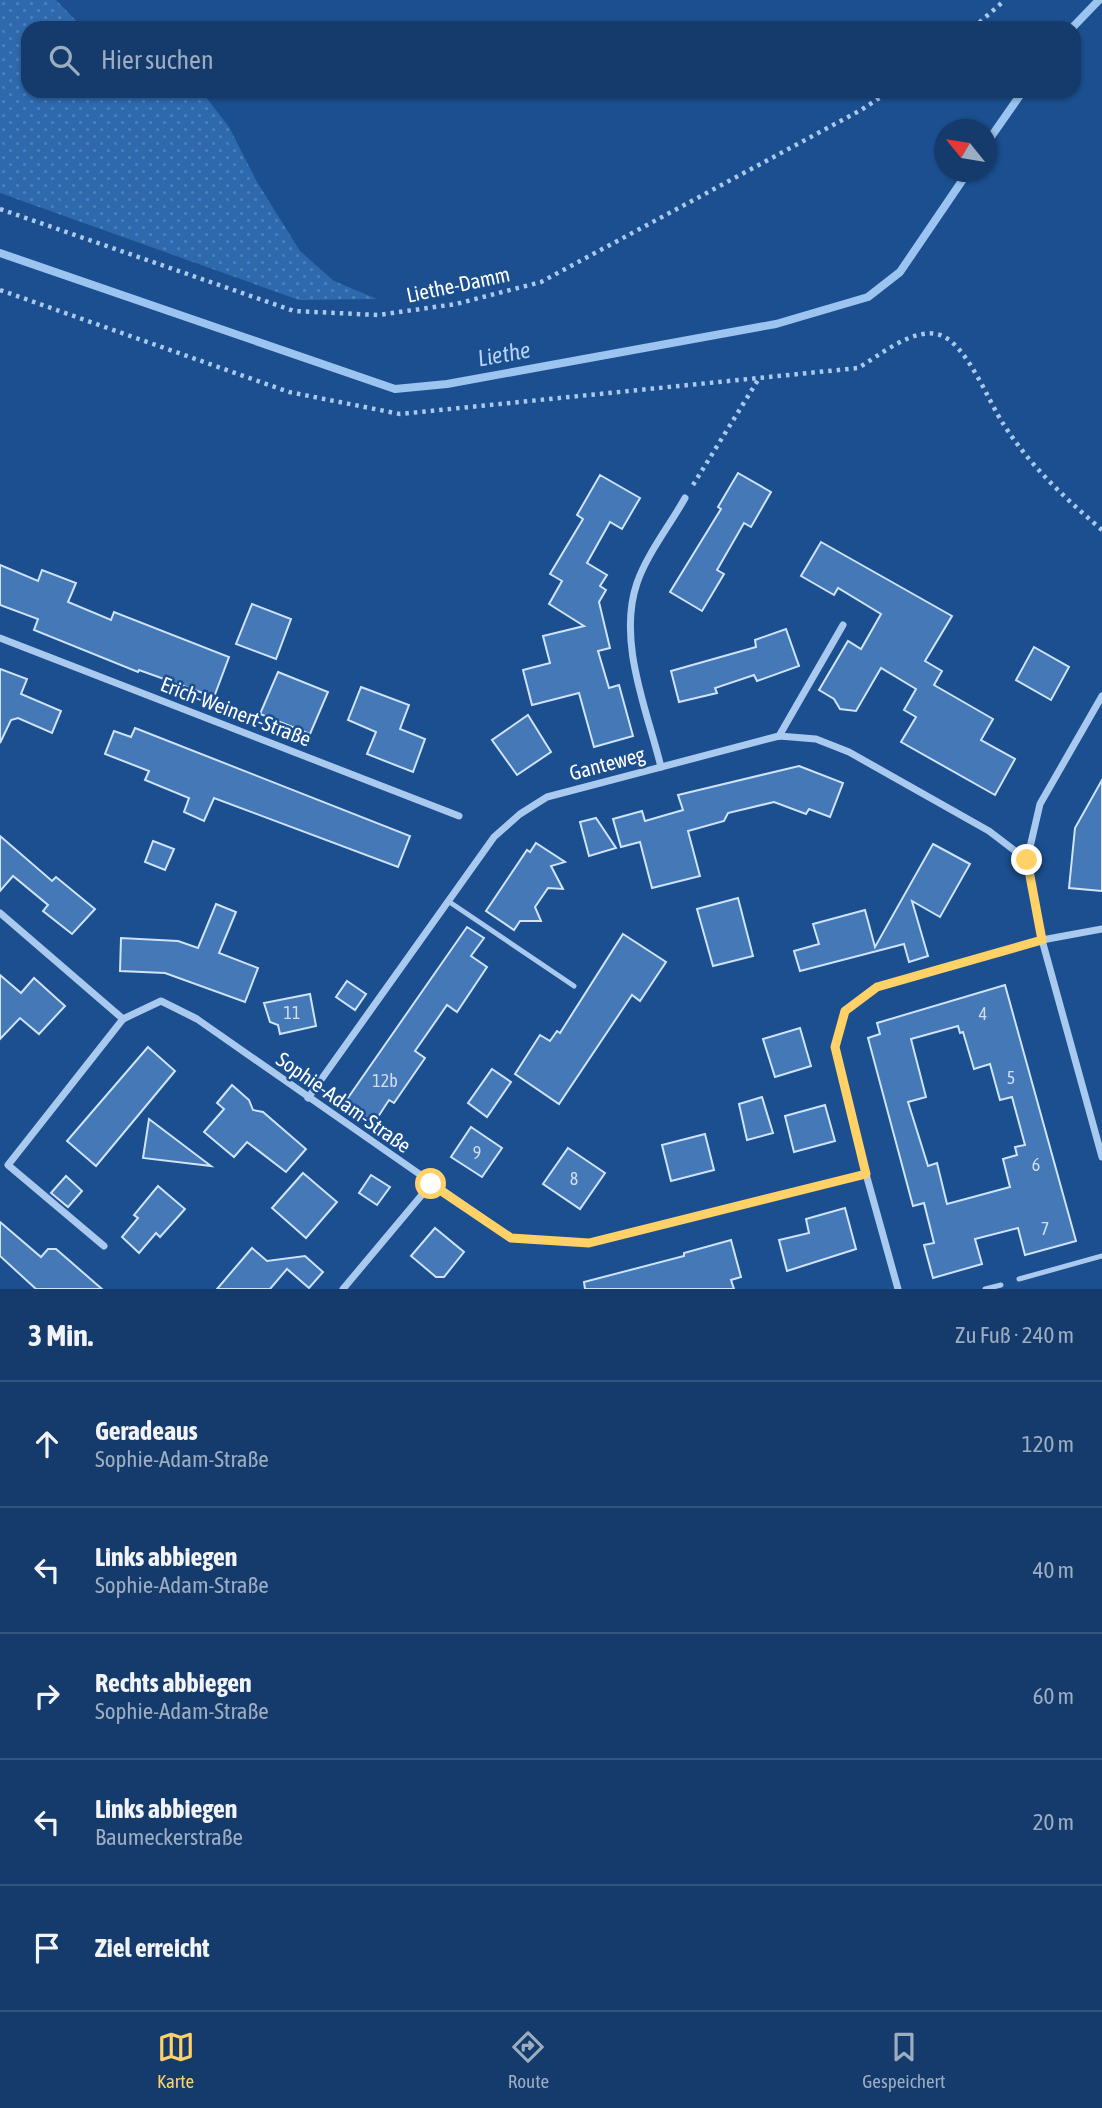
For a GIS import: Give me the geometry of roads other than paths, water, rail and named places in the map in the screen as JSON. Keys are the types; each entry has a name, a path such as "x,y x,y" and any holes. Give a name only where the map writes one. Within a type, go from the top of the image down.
{"street":[{"path":"661,767 632,650 630,616 638,581 685,498"},
{"path":"779,736 843,625"},
{"name":"Erich-Weinert-Straße","path":"0,638 459,816"},
{"path":"1102,696 1040,804 1027,860 1042,940 1102,1157"},
{"name":"Ganteweg","path":"308,1098 494,837 520,814 547,797 779,736 816,739 849,752 989,831 1027,860"},
{"path":"0,913 123,1019 8,1165 104,1246"},
{"path":"898,1289 835,1047 845,1011 877,987 1042,940 1102,929"},
{"name":"Sophie-Adam-Straße","path":"123,1019 161,1001 197,1019 511,1238 589,1243 866,1174"},
{"path":"343,1289 431,1184"}],"lane":[{"path":"448,901 574,986"},
{"path":"1019,1279 1102,1256"},
{"path":"985,1289 1001,1285"}],"waterway":[{"name":"Liethe","path":"1079,21 1099,0"},
{"name":"Liethe","path":"997,128 1018,98"},
{"name":"Liethe","path":"0,253 395,389 447,384 776,324 868,297 900,272 961,182"}]}
